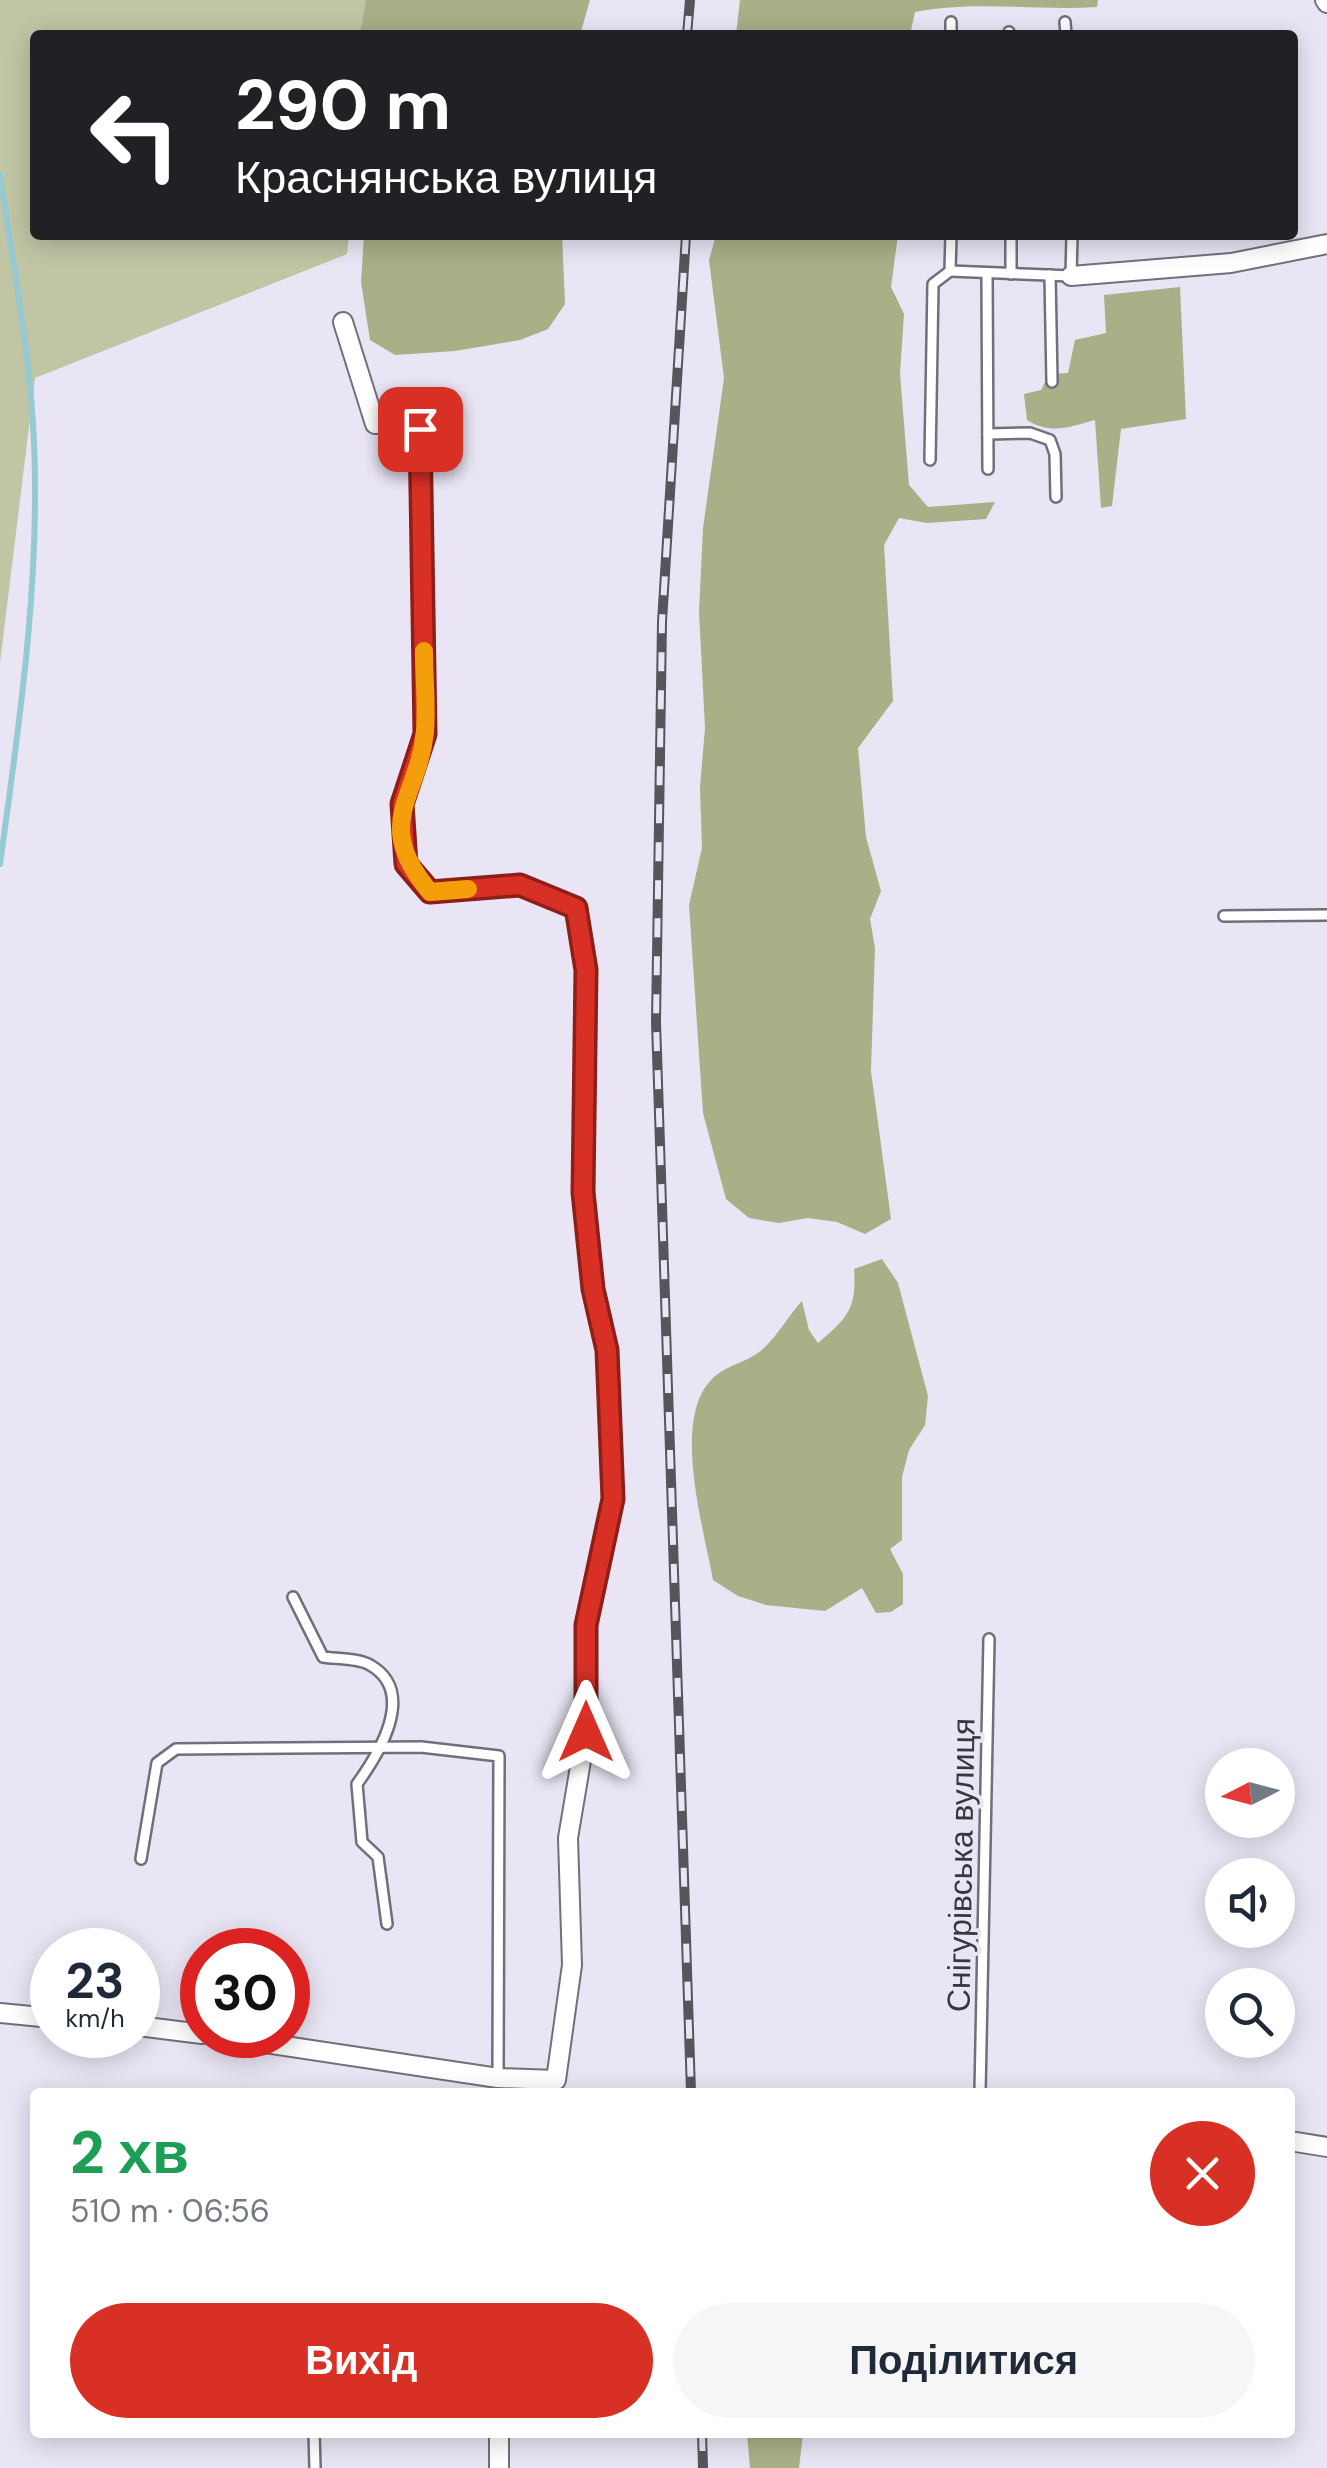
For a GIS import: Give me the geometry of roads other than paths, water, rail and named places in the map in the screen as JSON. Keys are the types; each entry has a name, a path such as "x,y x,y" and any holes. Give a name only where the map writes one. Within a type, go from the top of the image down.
{"street":[{"path":"1071,276 1231,263 1327,244"},
{"path":"310,2052 498,2085 556,2080 572,1965 568,1838 586,1732 586,1625 613,1499 607,1350 593,1289 583,1192 586,970 576,908 520,885 430,892 406,864 402,804 425,734 420,429 401,422 375,424 344,322"},
{"path":"0,2013 30,2016"},
{"path":"1295,2142 1327,2146"},
{"path":"499,2438 500,2468"}],"lane":[{"path":"951,22 951,30"},
{"path":"1065,22 1066,30"},
{"path":"950,240 950,272"},
{"path":"1011,240 1011,274"},
{"path":"930,460 933,284 950,272 1071,276 1072,240"},
{"path":"988,273 988,470"},
{"path":"1050,275 1052,382"},
{"path":"988,434 1030,433 1050,440 1055,454 1056,496"},
{"path":"1224,916 1327,915"},
{"path":"293,1597 323,1657 370,1664 385,1681 393,1714 384,1748 357,1784 362,1842 378,1857 387,1924"},
{"name":"Снігурівська вулиця","path":"980,2088 989,1639"},
{"path":"141,1859 157,1762 176,1749 384,1748 498,1756 498,2085"},
{"path":"314,2438 315,2468"}],"waterway":[{"path":"0,175 27,362 35,479 27,645 0,864"}],"railway":[{"path":"687,30 690,0"},
{"path":"686,240 662,622 656,1022 691,2088"},
{"path":"702,2438 703,2468"}]}
